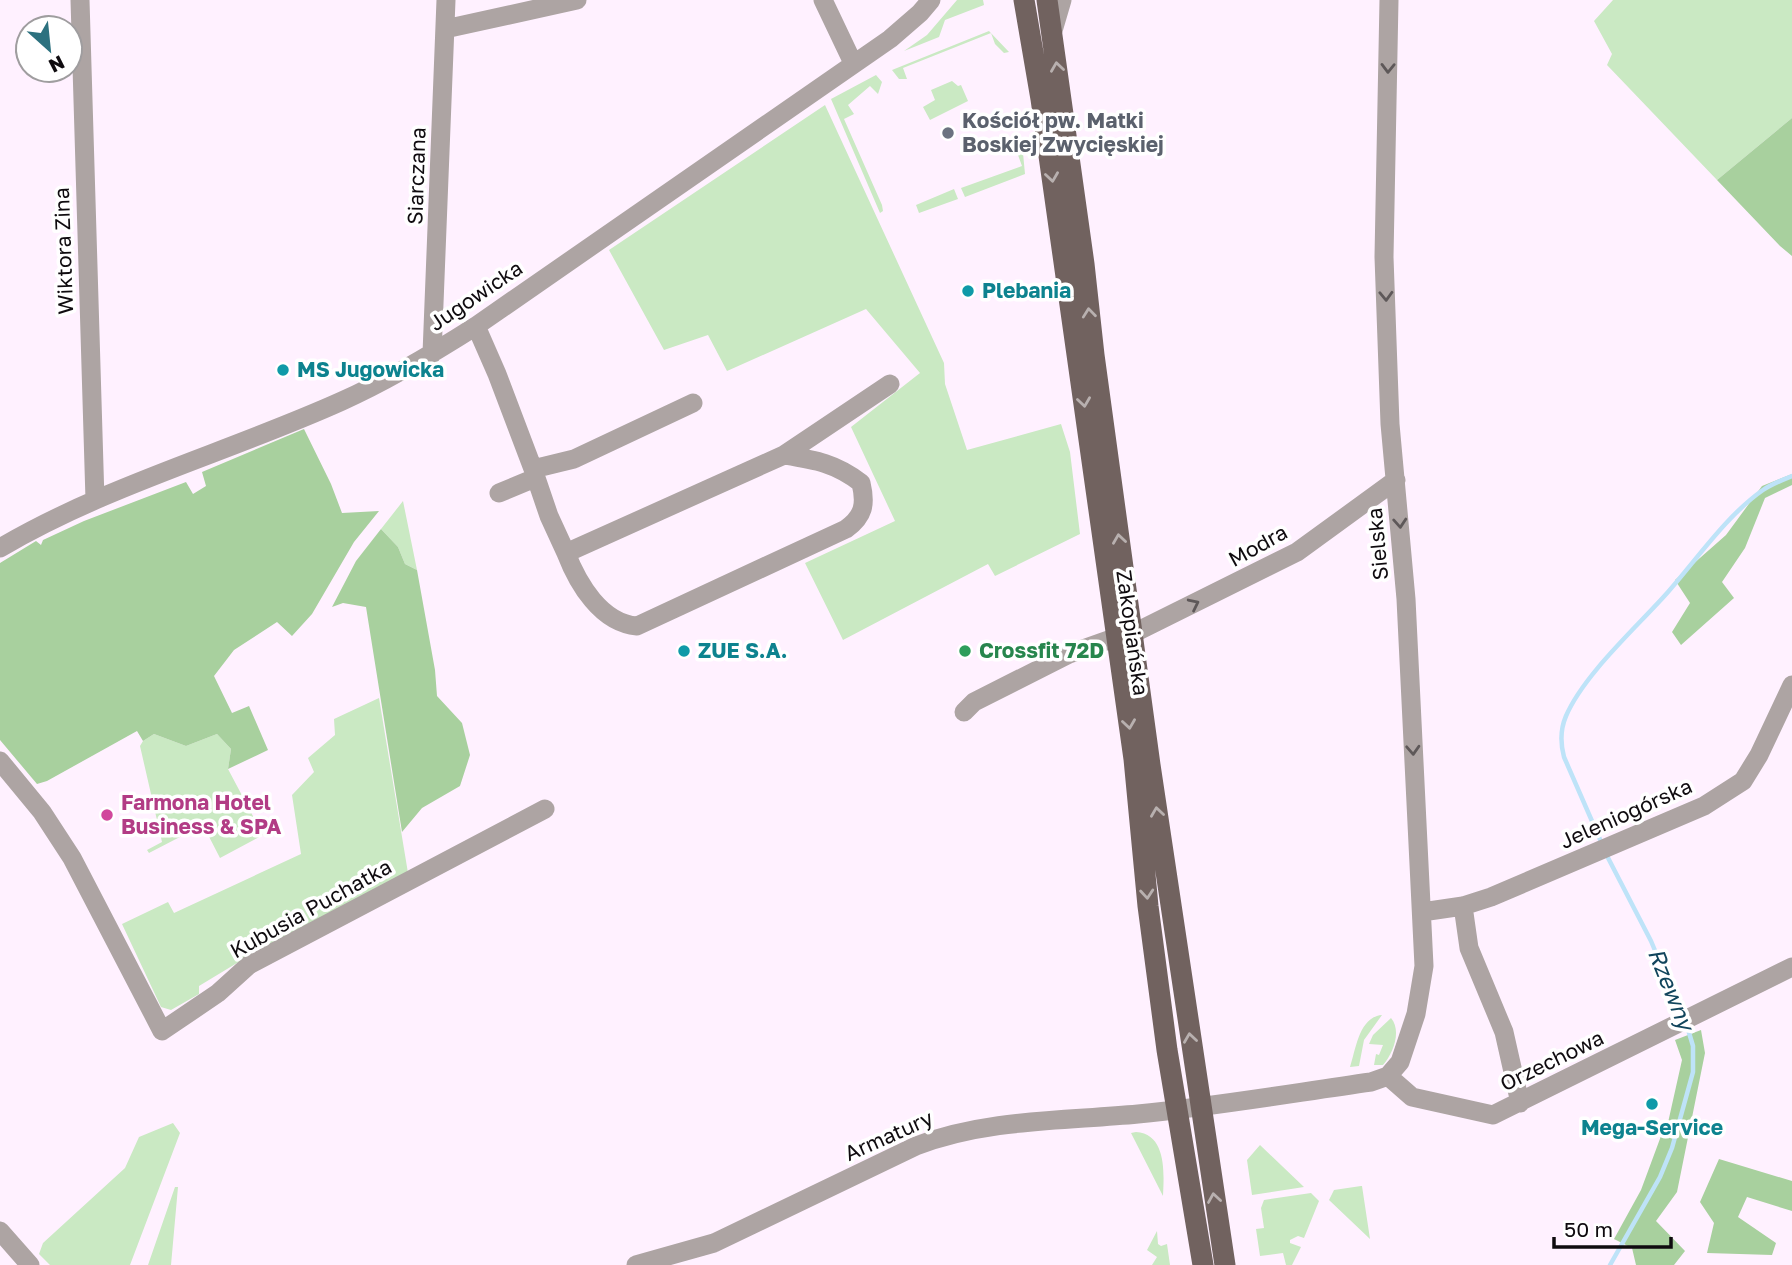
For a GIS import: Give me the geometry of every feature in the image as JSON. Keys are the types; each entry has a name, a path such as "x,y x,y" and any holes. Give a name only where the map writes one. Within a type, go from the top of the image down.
{"main road":[{"name":"Zakopiańska","path":"1046,0 1124,635 1149,906 1165,1037 1203,1265"},
{"name":"Zakopiańska","path":"1023,3 1041,99 1225,1265"}],"street":[{"name":"Wiktora Zina","path":"80,0 95,500"},
{"name":"Siarczana","path":"432,354 446,0"},
{"path":"445,29 577,0"},
{"path":"823,0 853,63"},
{"name":"Jugowicka","path":"0,548 50,520 95,500 338,403 432,354 906,27 931,0"},
{"path":"1052,34 1062,0"},
{"name":"Sielska","path":"1388,1076 1400,1062 1413,1026 1423,975 1406,599 1390,424 1384,257 1389,0"},
{"path":"476,326 572,570 593,600 623,625 637,626 846,529 858,520 864,505 861,483 849,474 821,461 784,455"},
{"path":"566,553 784,455 890,384"},
{"path":"499,493 534,473 574,459 693,403"},
{"name":"Modra","path":"1124,635 1231,587 1297,552 1396,480"},
{"name":"Zakopiańska","path":"964,712 974,702 1058,659 1124,635"},
{"name":"Jeleniogórska","path":"1422,912 1463,906 1704,806 1743,781 1759,755 1792,685"},
{"name":"Kubusia Puchatka","path":"0,761 42,812 72,858 162,1031 218,993 249,965 545,809"},
{"path":"1463,906 1469,948 1504,1032 1520,1103"},
{"name":"Orzechowa","path":"1388,1076 1412,1097 1493,1115 1792,967"},
{"path":"1200,1105 1371,1082 1388,1076"},
{"name":"Armatury","path":"636,1265 714,1243 916,1146 948,1135 993,1127 1177,1110 1200,1105"},
{"path":"0,1231 30,1265"}],"green space":[{"path":"957,0 983,0 984,5 945,20 939,37 904,51 927,35"},
{"path":"1613,0 1792,0 1792,118 1717,180 1607,65 1612,54 1594,21"},
{"path":"989,31 991,33 903,68 907,79 899,79 892,70"},
{"path":"991,33 1009,52 1004,53 995,44"},
{"path":"876,75 882,82 878,94 870,86 848,105 854,114 844,119 882,205 883,211 880,213 831,99"},
{"path":"952,81 958,86 961,85 968,101 930,120 923,107 935,100 931,90"},
{"path":"825,105 944,363 945,384 967,450 1061,424 1070,452 1080,534 995,576 988,564 843,640 805,563 895,521 851,427 920,373 866,309 727,371 708,335 664,350 609,250"},
{"path":"1792,118 1792,256 1717,180"},
{"path":"1023,153 1025,174 965,197 961,188 1022,166 1018,155"},
{"path":"954,189 958,199 919,213 916,205"},
{"path":"304,429 342,513 379,511 354,542 312,614 292,636 277,622 234,650 214,676 232,713 249,706 268,750 228,769 231,749 217,734 186,746 154,734 143,741 137,731 37,784 0,740 0,563 36,541 41,545 43,540 84,521 186,482 193,494 206,486 202,472"},
{"path":"1792,474 1792,485 1765,498 1745,548 1722,582 1734,598 1681,645 1672,632 1690,603 1675,580 1726,535 1762,486"},
{"path":"403,501 417,570 405,564 398,547 381,529"},
{"path":"381,529 398,547 405,564 417,570 435,670 437,696 462,723 470,755 460,786 422,808 402,832 366,607 343,603 332,607 356,561"},
{"path":"379,698 408,873 237,963 199,986 199,994 171,1010 161,1007 122,924 168,902 174,913 301,854 292,795 314,772 308,758 335,735 334,719"},
{"path":"154,734 186,746 217,734 231,749 228,769 263,835 220,858 203,825 149,853 147,850 162,842 140,746"},
{"path":"1382,1015 1364,1040 1359,1066 1350,1067 1363,1028 1368,1021"},
{"path":"1391,1018 1396,1029 1393,1049 1383,1065 1374,1065 1376,1054 1379,1055 1383,1045 1369,1044 1373,1035"},
{"path":"1701,1030 1705,1053 1677,1192 1656,1221 1685,1251 1674,1265 1636,1265 1632,1248 1614,1239 1641,1190 1661,1136 1665,1136 1682,1060 1675,1040"},
{"path":"173,1123 180,1133 130,1265 50,1265 39,1254 43,1243 125,1168 139,1137"},
{"path":"1131,1133 1146,1134 1153,1140 1162,1156 1163,1196"},
{"path":"1260,1145 1304,1187 1252,1195 1247,1160"},
{"path":"1719,1159 1792,1181 1792,1211 1747,1197 1738,1217 1776,1243 1772,1255 1707,1253 1714,1223 1700,1202"},
{"path":"1362,1186 1370,1239 1329,1200 1334,1190"},
{"path":"175,1187 178,1187 171,1265 148,1265"},
{"path":"1311,1193 1319,1201 1304,1238 1298,1236 1290,1240 1290,1243 1301,1247 1292,1265 1286,1265 1283,1253 1260,1256 1256,1229 1264,1228 1261,1208 1264,1200"},
{"path":"1157,1231 1158,1244 1167,1244 1170,1265 1152,1265 1157,1257 1147,1250"}],"waterway":[{"name":"Rzewny","path":"1602,844 1564,757 1561,736 1574,700 1598,667 1737,512 1763,490 1792,476"},
{"name":"Rzewny","path":"1605,852 1651,941 1682,1015"},
{"name":"Rzewny","path":"1610,1265 1660,1177 1672,1148 1693,1072 1693,1046 1687,1026"}],"place":[{"name":"Kościół pw. Matki Boskiej Zwycięskiej","path":"948,133"},
{"name":"Plebania","path":"968,291"},
{"name":"MS Jugowicka","path":"283,370"},
{"name":"ZUE S.A.","path":"684,651"},
{"name":"Crossfit 72D","path":"965,651"},
{"name":"Farmona Hotel Business & SPA","path":"107,815"},
{"name":"Mega-Service","path":"1652,1104"}]}
